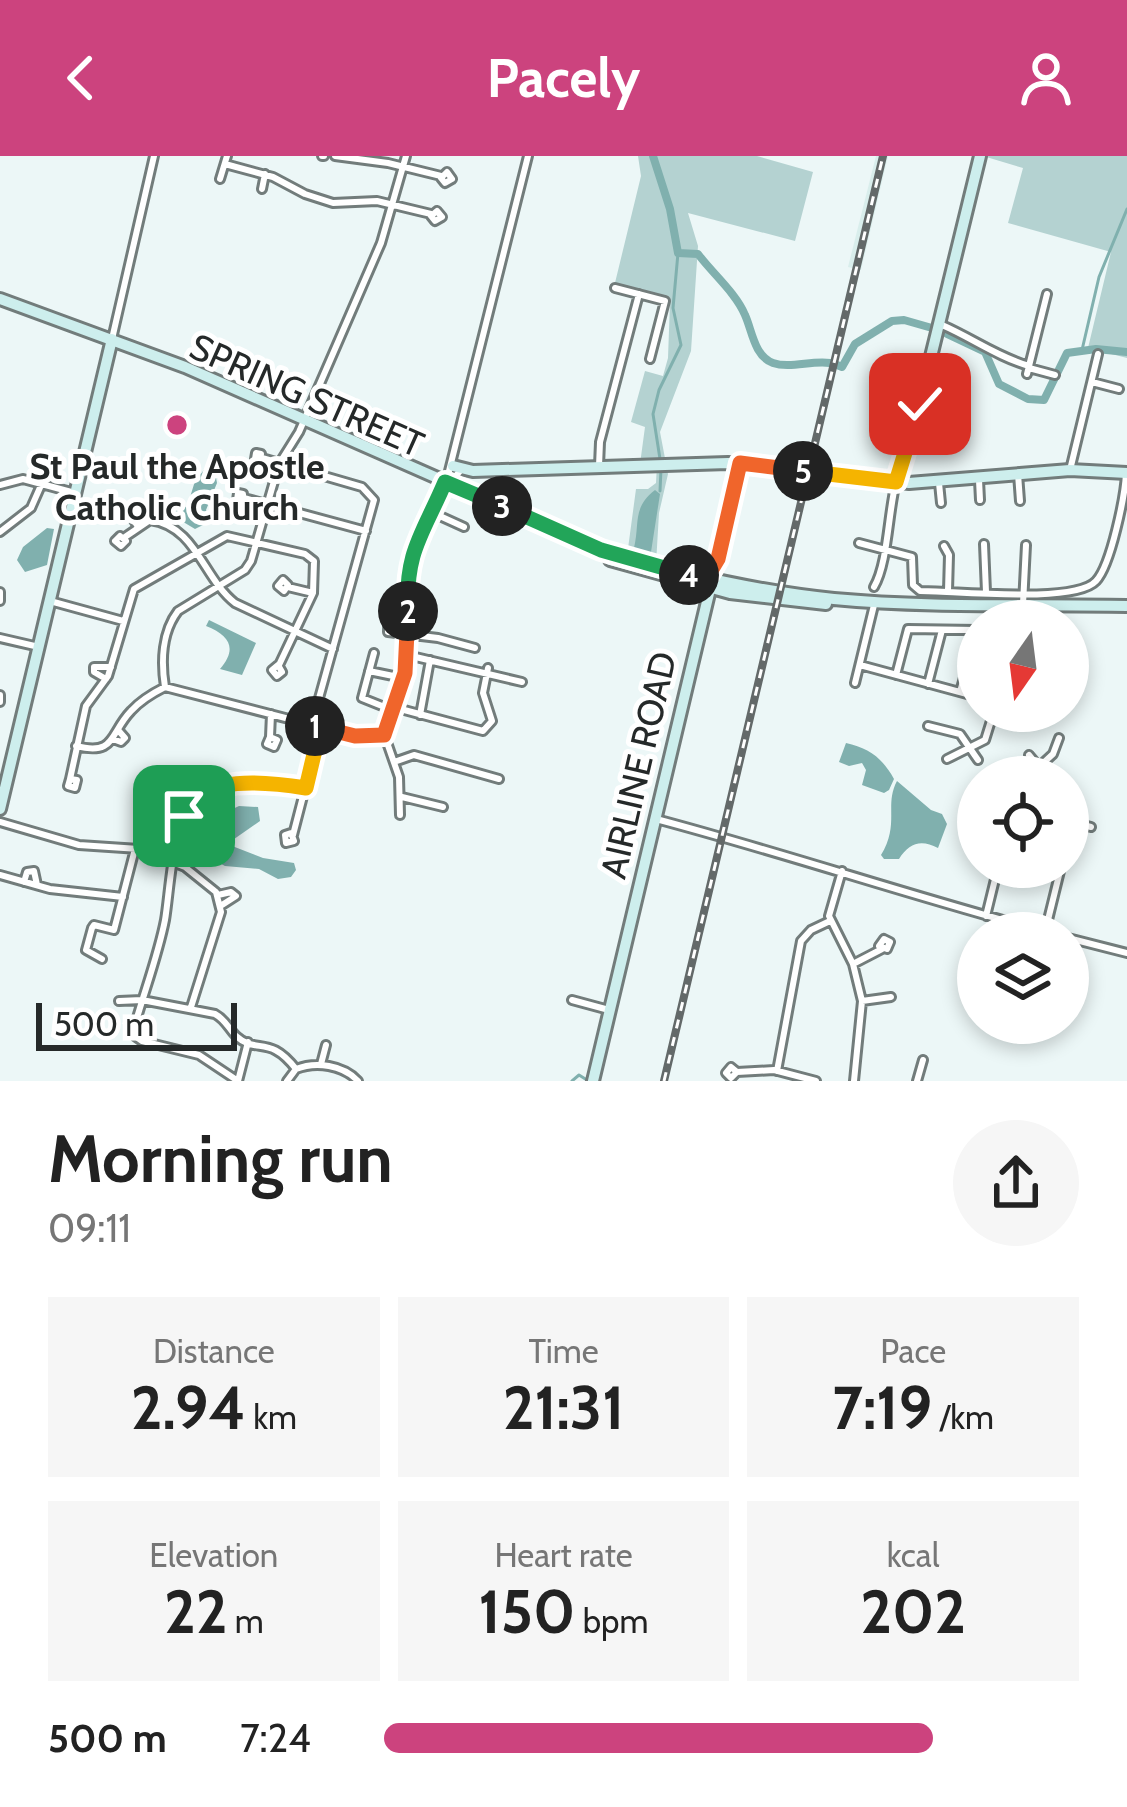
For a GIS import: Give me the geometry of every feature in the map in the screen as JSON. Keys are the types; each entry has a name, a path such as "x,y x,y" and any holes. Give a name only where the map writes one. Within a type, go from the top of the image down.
{"street":[{"path":"335,156 441,176"},
{"path":"165,687 161,664 171,620 247,568 279,464 303,422 380,243 406,156"},
{"path":"528,156 457,469 740,463 896,482 1070,470 1127,473 1123,510 1095,582 1038,600"},
{"path":"855,683 885,549 887,519 980,156"},
{"path":"0,809 154,159"},
{"path":"220,179 226,160 333,203 393,205 431,214"},
{"path":"262,189 266,175"},
{"path":"615,288 665,301 650,359"},
{"path":"1028,369 1047,294"},
{"path":"599,466 600,442 638,295"},
{"name":"SPRING STREET","path":"7,305 212,382 644,571 690,579"},
{"path":"938,330 988,345 1001,358 1028,369 1055,375"},
{"path":"1070,470 1098,354"},
{"path":"1092,382 1119,389"},
{"path":"262,458 362,487 373,496 315,725 315,750 293,835"},
{"name":"AIRLINE ROAD","path":"593,1081 740,463"},
{"path":"1018,474 1020,501"},
{"path":"978,477 980,500"},
{"path":"1,482 23,478 75,493"},
{"path":"939,481 941,503"},
{"path":"0,532 32,508 42,483"},
{"path":"400,815 402,797 384,735 407,655 407,592 414,544 444,485"},
{"name":"SPRING STREET","path":"444,485 601,550 712,585 792,602 875,598"},
{"path":"244,498 366,530"},
{"path":"138,527 132,517 136,510 147,521"},
{"path":"431,512 464,526"},
{"path":"125,538 147,521 157,520 176,529 235,603 333,649"},
{"path":"70,779 86,706 111,667 134,589 226,536 313,560 313,593 279,665"},
{"path":"859,543 911,557 915,589 986,592 1009,600"},
{"path":"984,544 986,592"},
{"path":"1021,600 1026,545"},
{"path":"944,547 950,555 948,591"},
{"path":"690,579 709,574 718,559"},
{"path":"718,559 721,577 734,589"},
{"path":"644,571 764,590"},
{"path":"690,579 704,593 707,606"},
{"path":"288,586 313,593"},
{"path":"707,606 717,594 734,589"},
{"name":"SPRING STREET","path":"734,589 957,603"},
{"path":"0,592 0,601"},
{"path":"407,592 392,595 386,629 475,648"},
{"path":"50,601 123,621"},
{"name":"SPRING STREET","path":"1089,605 1127,606"},
{"path":"896,675 908,629 957,630"},
{"path":"928,684 943,630"},
{"path":"0,638 39,647"},
{"path":"374,653 362,698 478,731 487,729 493,717 483,693 488,670"},
{"path":"407,655 488,670 522,682"},
{"path":"420,715 430,658"},
{"path":"860,665 957,691"},
{"path":"106,679 94,668 111,667"},
{"path":"369,670 403,678"},
{"path":"76,746 95,750 113,740 130,711 165,687 355,736 384,735"},
{"path":"270,737 271,714"},
{"path":"928,726 960,734 975,756"},
{"path":"947,759 988,732"},
{"path":"1051,756 1059,738"},
{"path":"394,762 414,755 500,779"},
{"path":"248,1042 238,1081 199,1055 135,1036 164,923 173,862 185,812 197,793 271,784 306,788"},
{"path":"402,797 443,808"},
{"path":"656,819 973,912"},
{"path":"0,822 79,845 135,849 200,876 221,905 191,1007"},
{"path":"102,958 86,950 92,928 115,930 135,849"},
{"path":"24,882 27,872 34,871 37,885"},
{"path":"842,871 829,908 830,921 854,964 862,1001 854,1081"},
{"path":"0,875 123,897"},
{"path":"218,895 231,892 236,896 221,905"},
{"path":"777,1071 797,952 805,934 830,921"},
{"path":"1089,943 1127,953"},
{"path":"854,964 882,949"},
{"path":"862,1001 891,997"},
{"path":"572,1000 610,1010"},
{"path":"119,1001 191,1007 224,1018 237,1037 282,1051 296,1069"},
{"path":"321,1064 326,1045"},
{"path":"917,1081 922,1060"},
{"path":"287,1081 296,1069 321,1064 351,1073 358,1081"},
{"path":"737,1072 777,1071 816,1081"}],"shaded area":[{"path":"638,156 757,156 813,172 795,241 688,213 698,246 691,351 660,432 668,474 659,513 656,564 627,556 636,489 656,483 657,464 640,464 645,427 631,422 645,371 663,376 670,302 614,287 641,176"},
{"path":"876,156 888,156 861,270 848,267"},
{"path":"983,156 1127,156 1127,358 1088,348 1111,252 1008,223 1023,168"},
{"path":"204,470 215,472 217,483 206,510 211,521 195,529 170,514 172,506 187,507"},
{"path":"655,490 660,494 651,552 645,555 634,548 638,516"},
{"path":"47,528 54,529 47,565 25,572 17,560 23,547"},
{"path":"209,620 256,643 242,675 220,669 229,644 206,626"},
{"path":"846,743 868,751 885,765 894,779 889,790 884,793 862,785 866,770 862,763 839,762"},
{"path":"897,781 942,814 947,824 938,848 916,844 899,859 884,859 881,855 890,834"},
{"path":"239,806 258,807 260,821 227,844 263,858 294,863 291,877 278,879 259,869 225,866 196,851 202,827"}],"waterway":[{"path":"653,156 678,253 698,254 730,291 762,355 780,365 830,363"},
{"path":"1082,350 1099,277 1127,209"},
{"path":"660,459 653,414 681,345 673,308 678,253"},
{"path":"837,365 842,367 855,344 892,321 932,328"},
{"path":"947,334 985,352 999,384 1028,399 1044,400 1067,353 1127,352"},
{"path":"660,491 661,469"},
{"path":"572,1081 579,1075 587,1080"}],"railway":[{"path":"664,1081 883,156"}],"place":[{"name":"St Paul the Apostle Catholic Church","path":"177,425"}],"route":[{"path":"184,816 197,793 208,789 271,784 306,788 315,725 355,736 384,735 405,673 409,644 406,587 414,544 445,482 601,550 706,576 718,559 740,463 896,482 920,404"}]}
